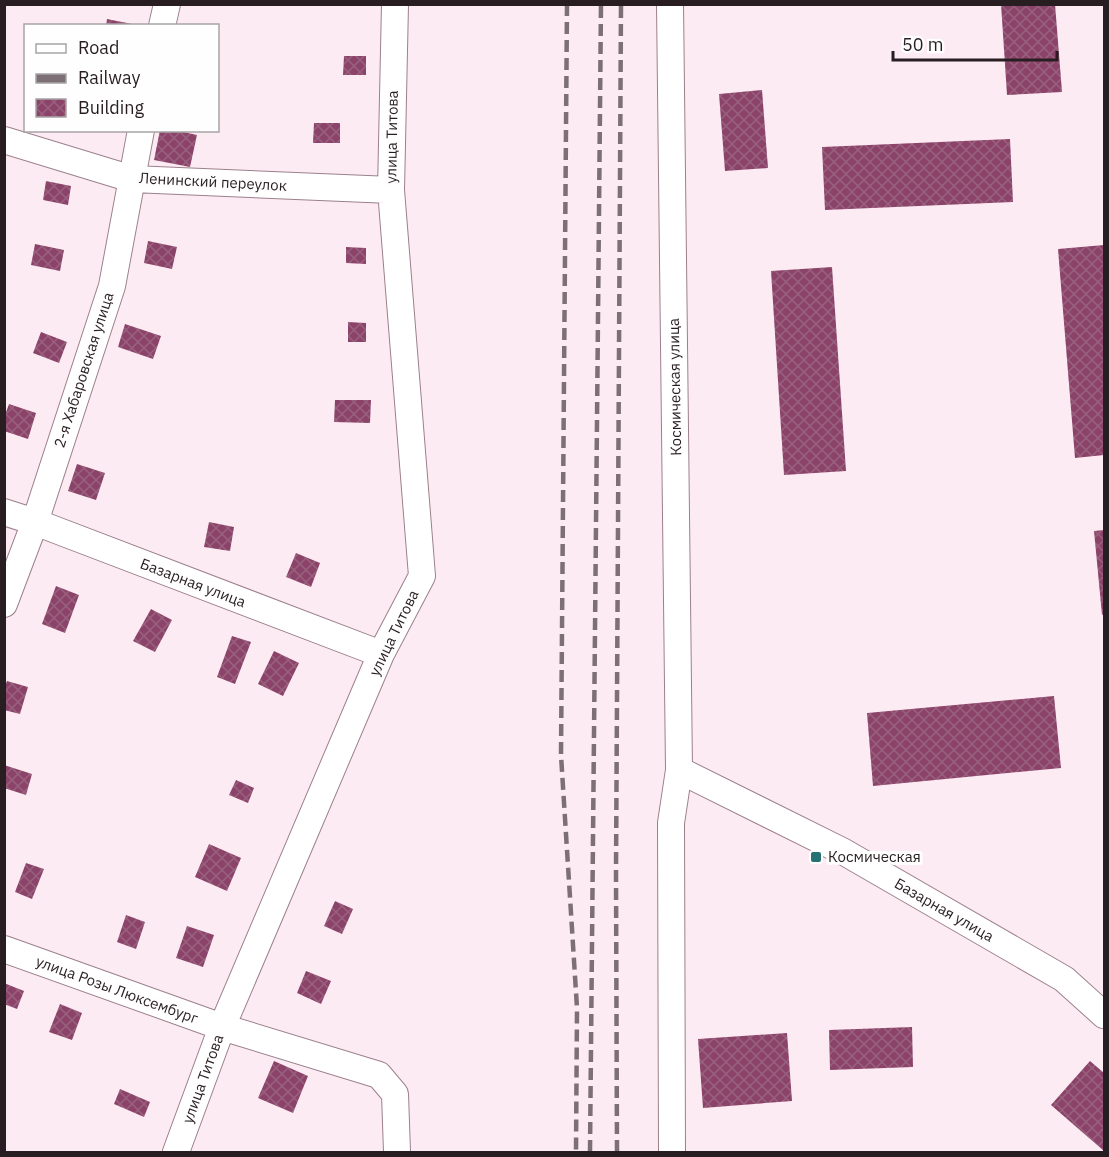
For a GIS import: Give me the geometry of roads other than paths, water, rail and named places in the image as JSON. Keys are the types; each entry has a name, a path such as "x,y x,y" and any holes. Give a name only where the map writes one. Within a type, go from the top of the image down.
{"street":[{"path":"162,24 166,4"},
{"name":"улица Титова","path":"176,1152 222,1027 381,654 422,576 391,190 395,4"},
{"name":"Космическая улица","path":"670,4 679,771 671,823 672,1152"},
{"name":"2-я Хабаровская улица","path":"4,604 35,522 112,286 141,132"},
{"name":"Ленинский переулок","path":"4,140 132,179 391,190"},
{"name":"Базарная улица","path":"4,512 381,654"},
{"name":"Базарная улица","path":"679,771 844,852 1064,979 1104,1015"},
{"name":"улица Розы Люксембург","path":"4,949 222,1027 379,1076 395,1094 397,1152"}],"railway":[{"path":"567,4 561,755 577,1008 576,1152"},
{"path":"590,1152 601,4"},
{"path":"617,1152 616,873 621,4"}],"place":[{"name":"Космическая","path":"816,857"}]}
